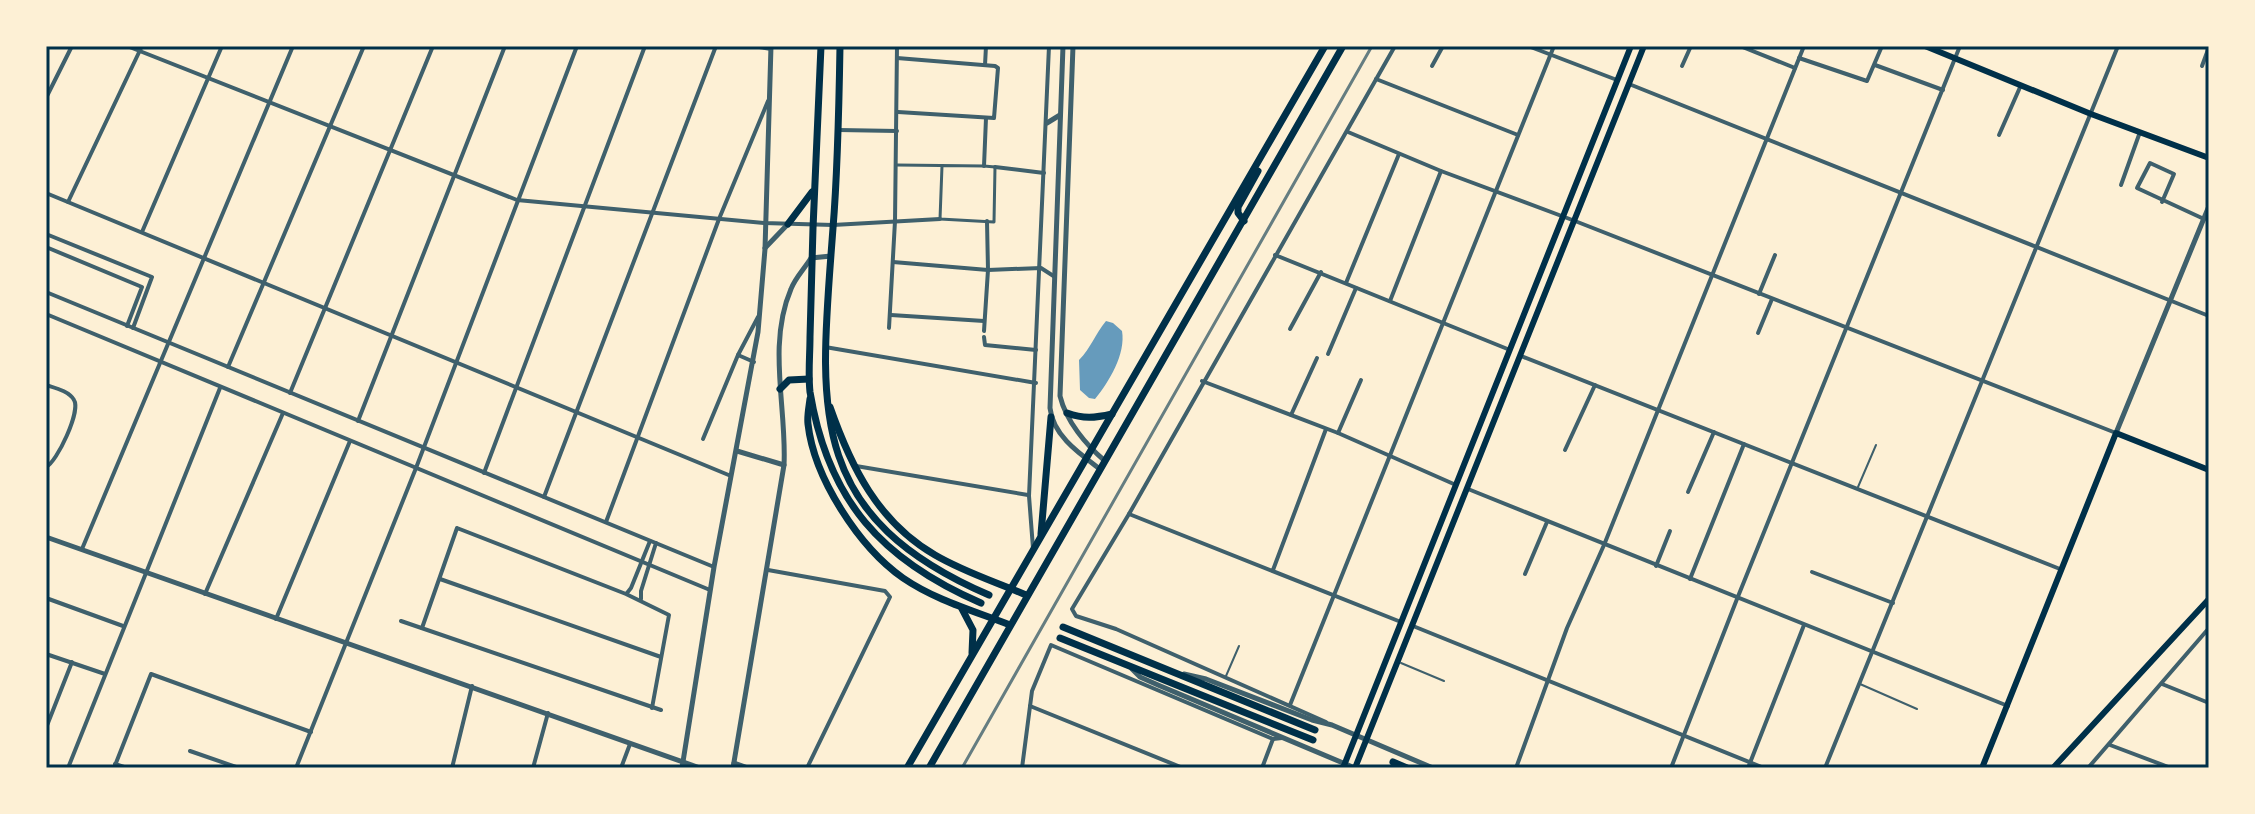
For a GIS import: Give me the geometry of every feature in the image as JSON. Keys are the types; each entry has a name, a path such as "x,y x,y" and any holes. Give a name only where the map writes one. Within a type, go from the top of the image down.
{"main road":[{"path":"821,46 807,423 814,448 828,486 848,520 882,559 902,577 928,593 1010,625"},
{"path":"840,46 833,225 824,347 825,393 834,447 852,484 880,525 926,564 989,595"},
{"path":"907,768 1325,46"},
{"path":"929,768 1343,46"},
{"path":"1344,766 1631,46"},
{"path":"1355,768 1644,46"},
{"path":"1925,46 2209,158"},
{"path":"1244,221 1238,207 1259,170 1261,157"},
{"path":"788,224 814,190"},
{"path":"780,389 789,380 809,379"},
{"path":"810,393 828,456 844,492 867,526 908,565 946,588 981,603"},
{"path":"825,393 853,466 870,496 892,523 949,562 1026,595"},
{"path":"1067,413 1095,418 1112,414"},
{"path":"1041,536 1051,417"},
{"path":"1982,768 2116,433 2209,470"},
{"path":"2053,768 2209,599"},
{"path":"961,607 973,630 971,660"},
{"path":"1063,627 1315,730"},
{"path":"1060,638 1313,740"},
{"path":"1393,762 1407,768"}],"street":[{"path":"46,98 72,46"},
{"path":"127,46 141,48 208,79 517,200 813,226 940,219 994,222 995,167"},
{"path":"142,232 222,46"},
{"path":"82,550 293,46"},
{"path":"228,367 364,46"},
{"path":"290,393 433,46"},
{"path":"358,421 505,46"},
{"path":"296,768 348,644 577,46"},
{"path":"484,473 645,46"},
{"path":"544,497 716,46"},
{"path":"683,765 710,590 761,312 771,48 753,46"},
{"path":"889,328 895,221 897,46"},
{"path":"985,65 986,46"},
{"path":"1033,550 1029,496 1049,46"},
{"path":"1063,46 1051,417 1059,432 1100,469"},
{"path":"1073,46 1060,396 1067,413 1091,449 1105,461"},
{"path":"1395,46 1072,612 1433,768"},
{"path":"1432,66 1443,46"},
{"path":"1528,46 1617,80"},
{"path":"1290,705 1554,46"},
{"path":"1682,66 1691,46"},
{"path":"1740,46 1795,68"},
{"path":"1516,768 1567,628 1604,545 1804,46"},
{"path":"1799,58 1865,81 1869,79 1882,46"},
{"path":"1671,768 1960,46"},
{"path":"1825,768 2118,46"},
{"path":"2202,66 2209,47"},
{"path":"68,202 141,48"},
{"path":"897,58 998,68 995,115 986,118 898,112"},
{"path":"1875,65 1943,90"},
{"path":"1376,79 1518,135"},
{"path":"1629,84 2209,316"},
{"path":"1999,135 2021,85"},
{"path":"605,523 719,219 769,99"},
{"path":"1047,123 1060,114"},
{"path":"984,166 986,118"},
{"path":"838,130 897,131"},
{"path":"1347,131 1441,171 2116,433 2209,206"},
{"path":"2121,185 2140,132"},
{"path":"1346,283 1399,154"},
{"path":"2162,202 2174,174 2150,163 2137,188 2162,202 2204,219"},
{"path":"896,165 984,166 1044,173"},
{"path":"940,219 942,166"},
{"path":"1390,301 1441,171"},
{"path":"46,193 731,476"},
{"path":"987,221 985,345 1036,350"},
{"path":"765,249 788,224"},
{"path":"46,234 152,277 130,327"},
{"path":"46,247 142,287 130,327"},
{"path":"1275,255 1511,351"},
{"path":"1759,294 1775,255"},
{"path":"748,768 734,766 784,465 780,389 783,319 791,289 811,258 831,256"},
{"path":"893,262 988,270 1041,268 1057,278"},
{"path":"1290,329 1321,272"},
{"path":"1328,354 1356,288"},
{"path":"46,292 714,567"},
{"path":"1758,333 1772,299"},
{"path":"703,439 738,355 761,312"},
{"path":"46,314 710,590"},
{"path":"891,315 984,321"},
{"path":"824,347 1036,383"},
{"path":"738,355 754,362"},
{"path":"1521,356 2060,569"},
{"path":"1291,415 1317,358"},
{"path":"1338,433 1361,380"},
{"path":"1202,381 1338,433 1456,485"},
{"path":"46,385 67,393 74,400 76,409 55,460 46,467"},
{"path":"1565,450 1595,385"},
{"path":"68,768 220,387"},
{"path":"205,594 283,413"},
{"path":"1273,570 1326,429"},
{"path":"1688,492 1714,432"},
{"path":"276,619 350,440"},
{"path":"1690,579 1744,444"},
{"path":"737,451 784,465"},
{"path":"853,466 1029,496"},
{"path":"1467,489 2008,706"},
{"path":"1129,514 1401,622"},
{"path":"1525,574 1547,522"},
{"path":"422,628 457,528 626,594 669,615 652,708"},
{"path":"1656,566 1670,531"},
{"path":"46,537 548,713 683,765 700,768"},
{"path":"626,594 653,542"},
{"path":"642,601 641,591 653,542"},
{"path":"768,570 885,591 890,597 807,768"},
{"path":"1812,572 1893,603"},
{"path":"440,579 661,657"},
{"path":"46,598 123,626"},
{"path":"401,621 661,710"},
{"path":"1749,765 1804,625"},
{"path":"1413,626 1749,765 1764,768"},
{"path":"2088,768 2209,628"},
{"path":"1022,768 1032,691 1051,645 1273,739 1288,738"},
{"path":"46,654 105,674"},
{"path":"46,728 72,662"},
{"path":"1131,668 1140,677 1288,738 1344,766 1355,768"},
{"path":"1174,673 1206,679 1332,725"},
{"path":"127,768 115,766 151,674 311,732"},
{"path":"2162,684 2209,703"},
{"path":"452,768 472,686"},
{"path":"1030,706 1183,768"},
{"path":"533,768 548,713"},
{"path":"1262,768 1273,739"},
{"path":"621,768 631,743"},
{"path":"2110,745 2171,768"},
{"path":"190,751 239,768"}],"lane":[{"path":"1858,489 1876,445"},
{"path":"1226,677 1239,646"},
{"path":"1399,662 1444,681"},
{"path":"1860,684 1917,709"}],"water":[{"path":"1106,321 1122,331 1123,340 1106,384 1095,399 1089,398 1080,390 1079,360"}],"railway":[{"path":"962,768 1372,46"}]}
